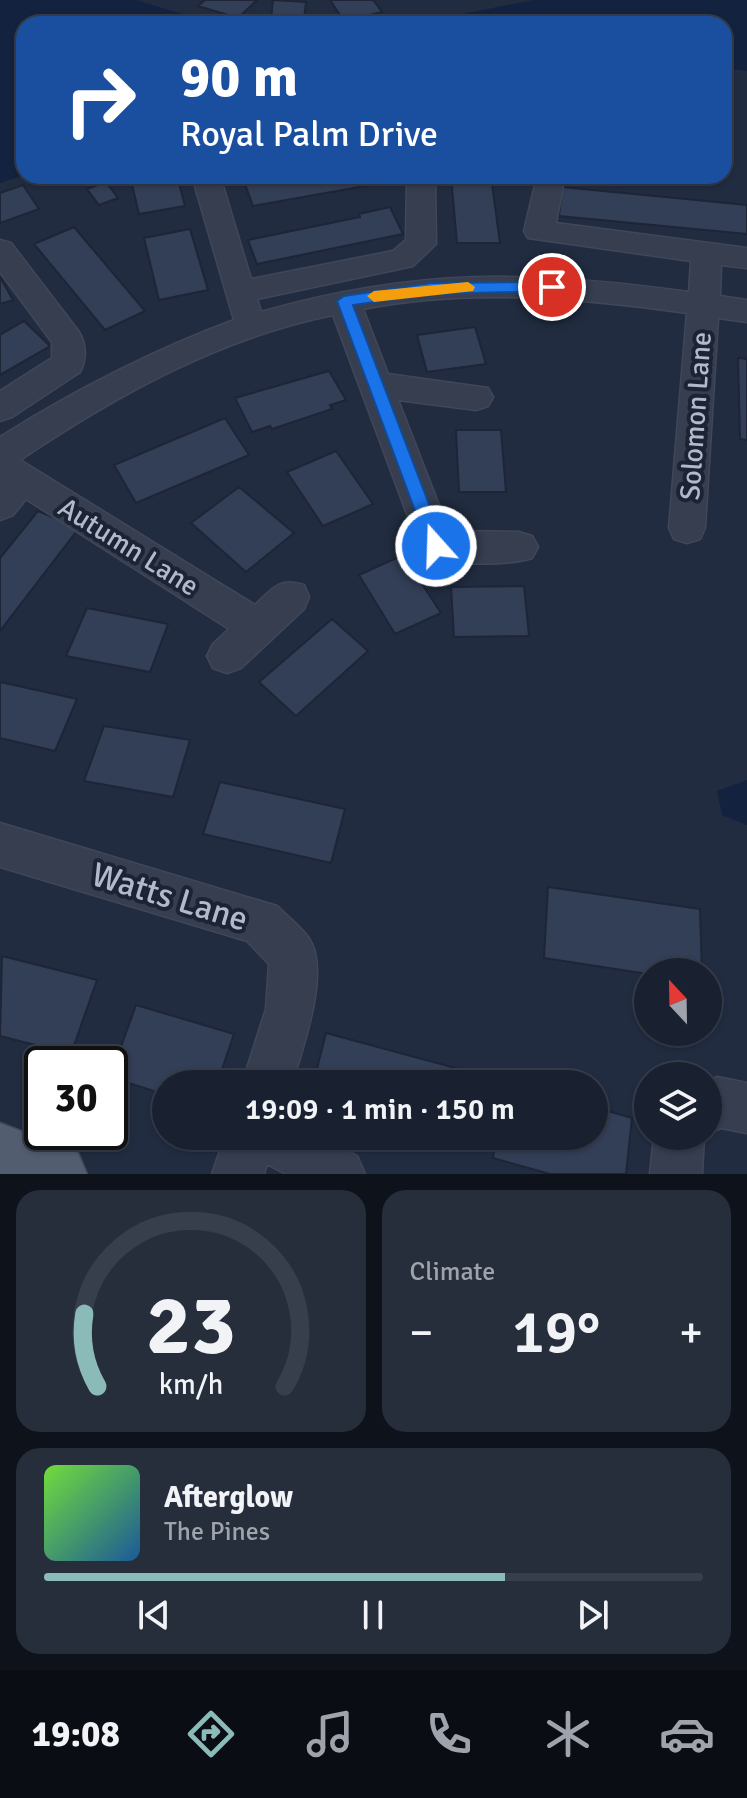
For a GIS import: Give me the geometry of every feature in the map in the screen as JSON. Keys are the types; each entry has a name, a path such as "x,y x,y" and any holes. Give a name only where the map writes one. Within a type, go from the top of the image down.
{"main road":[{"path":"0,1153 57,1174"}],"street":[{"path":"208,184 248,325"},
{"path":"240,292 402,259 421,244 421,184"},
{"path":"549,185 539,231 747,258"},
{"path":"0,250 68,340 68,363 0,408"},
{"name":"Solomon Lane","path":"687,528 707,253"},
{"path":"6,476 62,412 124,378 181,351 248,325 344,301 431,289 527,286 747,311"},
{"path":"344,301 436,546 519,547"},
{"path":"377,385 476,397"},
{"name":"Autumn Lane","path":"6,476 258,627"},
{"path":"227,656 290,597"},
{"name":"Watts Lane","path":"0,845 261,922 293,955 290,1009 271,1070"},
{"path":"722,1103 747,1108"},
{"path":"238,1174 246,1150"},
{"path":"293,1150 339,1174"},
{"path":"676,1174 678,1150"}],"water":[{"path":"0,0 136,0 189,16 16,16 16,178 0,183"},
{"path":"533,0 747,0 747,71 732,69 732,16 452,16"},
{"path":"747,780 747,825 722,815 717,791"}],"building":[{"path":"205,0 257,0 240,16 198,6"},
{"path":"273,0 306,2 304,16 271,16"},
{"path":"330,0 373,0 382,12 365,16 341,16"},
{"path":"108,184 118,198 99,205 87,189"},
{"path":"132,184 179,184 185,206 139,214"},
{"path":"245,184 376,184 253,206"},
{"path":"452,184 492,184 500,243 457,243"},
{"path":"23,185 39,209 0,223 0,193"},
{"path":"562,187 747,205 747,234 559,216"},
{"path":"390,207 403,234 257,264 248,240 360,217 359,214"},
{"path":"74,227 145,311 105,330 34,244"},
{"path":"190,229 208,290 159,300 144,238"},
{"path":"0,277 13,300 0,304"},
{"path":"24,321 50,346 0,375 0,335"},
{"path":"475,327 486,364 427,372 417,335"},
{"path":"738,358 747,359 747,440 740,439"},
{"path":"329,371 346,400 330,405 332,409 272,429 270,426 252,432 235,398"},
{"path":"225,418 249,455 136,503 114,465"},
{"path":"456,430 501,430 506,492 459,492"},
{"path":"336,451 373,504 323,526 287,472"},
{"path":"239,487 294,533 246,572 191,523"},
{"path":"38,511 79,528 0,631 0,558"},
{"path":"403,555 441,613 395,634 359,575"},
{"path":"524,586 529,636 454,637 451,587"},
{"path":"87,608 168,624 150,672 66,656"},
{"path":"332,619 368,651 296,716 259,682"},
{"path":"0,682 77,699 55,751 0,738"},
{"path":"104,726 190,740 173,797 84,781"},
{"path":"220,782 345,809 331,863 203,834"},
{"path":"548,887 700,909 702,958 634,958 634,972 544,958"},
{"path":"2,956 97,980 74,1046 39,1046 0,1036"},
{"path":"136,1005 234,1034 222,1070 152,1070 152,1090 128,1083 128,1046 121,1046"},
{"path":"326,1033 459,1069 459,1070 317,1070"},
{"path":"608,1111 632,1118 626,1174 550,1174 493,1158 494,1150 608,1150"}],"slow traffic":[{"path":"374,296 468,287"}],"route":[{"path":"436,546 344,301 431,289 552,287"}]}
